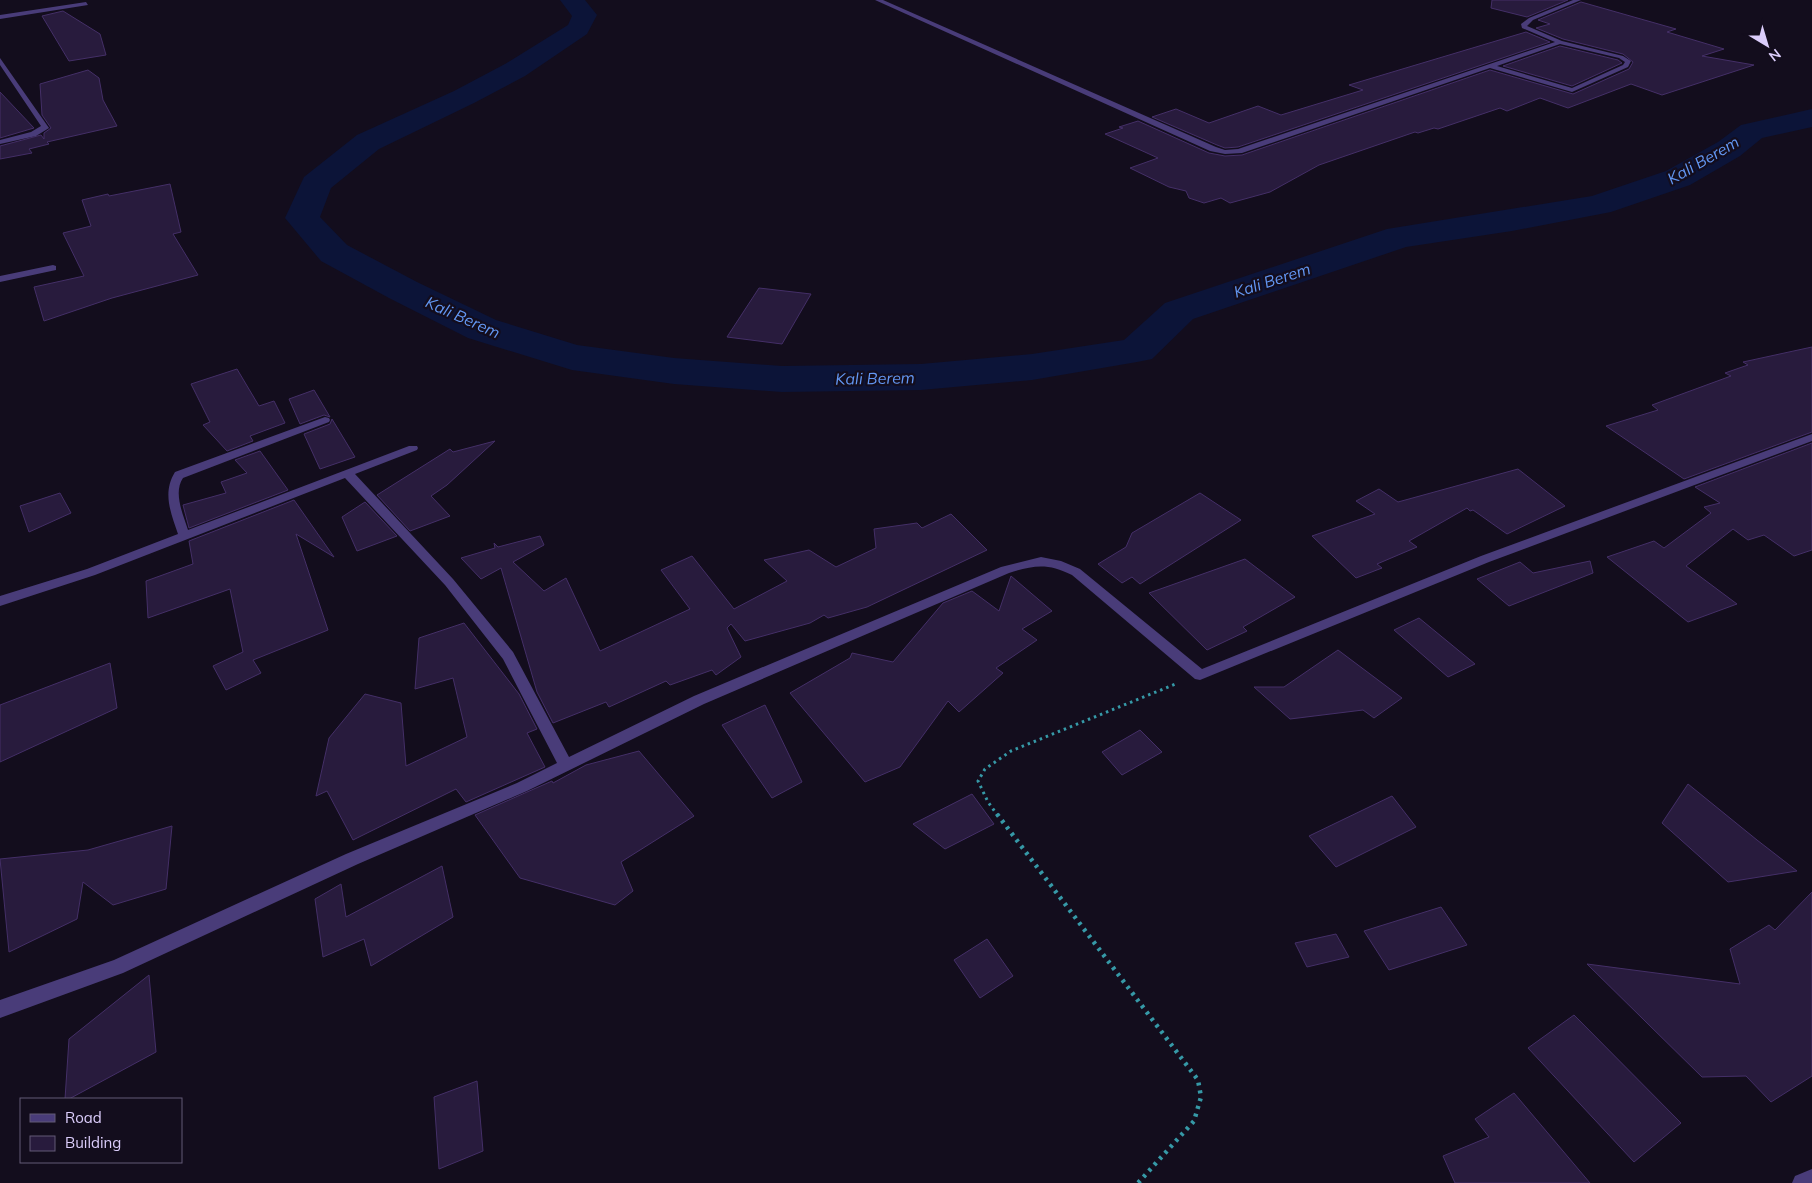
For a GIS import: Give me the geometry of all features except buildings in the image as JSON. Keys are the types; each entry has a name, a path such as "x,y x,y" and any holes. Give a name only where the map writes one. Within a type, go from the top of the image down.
{"street":[{"path":"878,0 1219,151 1239,151 1560,42"},
{"path":"1491,66 1572,90 1626,66 1628,61 1621,57 1560,42 1524,27 1524,24 1531,19 1578,0"},
{"path":"10,16 23,10 55,2"},
{"path":"0,17 86,4"},
{"path":"0,60 45,126 45,128 33,134 0,142"},
{"path":"0,279 53,268"},
{"path":"184,536 172,490 174,480 179,475 325,420"},
{"path":"0,1009 117,967 352,859 522,787 698,700 989,576 1036,561 1060,563 1076,572 1200,675 1485,559 1812,437"},
{"path":"0,602 91,572 413,448"},
{"path":"347,473 449,582 508,656 566,766"},
{"path":"1802,1183 1812,1179"}],"path":[{"path":"1138,1183 1194,1121 1202,1097 1198,1080 988,802 978,781 985,769 1011,751 1200,675"}],"waterway":[{"name":"Kali Berem","path":"572,0 585,15 578,29 515,70 464,97 368,142 316,184 302,218 334,253 482,329 572,357 674,371 782,379 921,377 1032,367 1137,350 1179,311 1400,237 1512,221 1599,205 1678,178 1729,149 1752,131 1812,118"}]}
